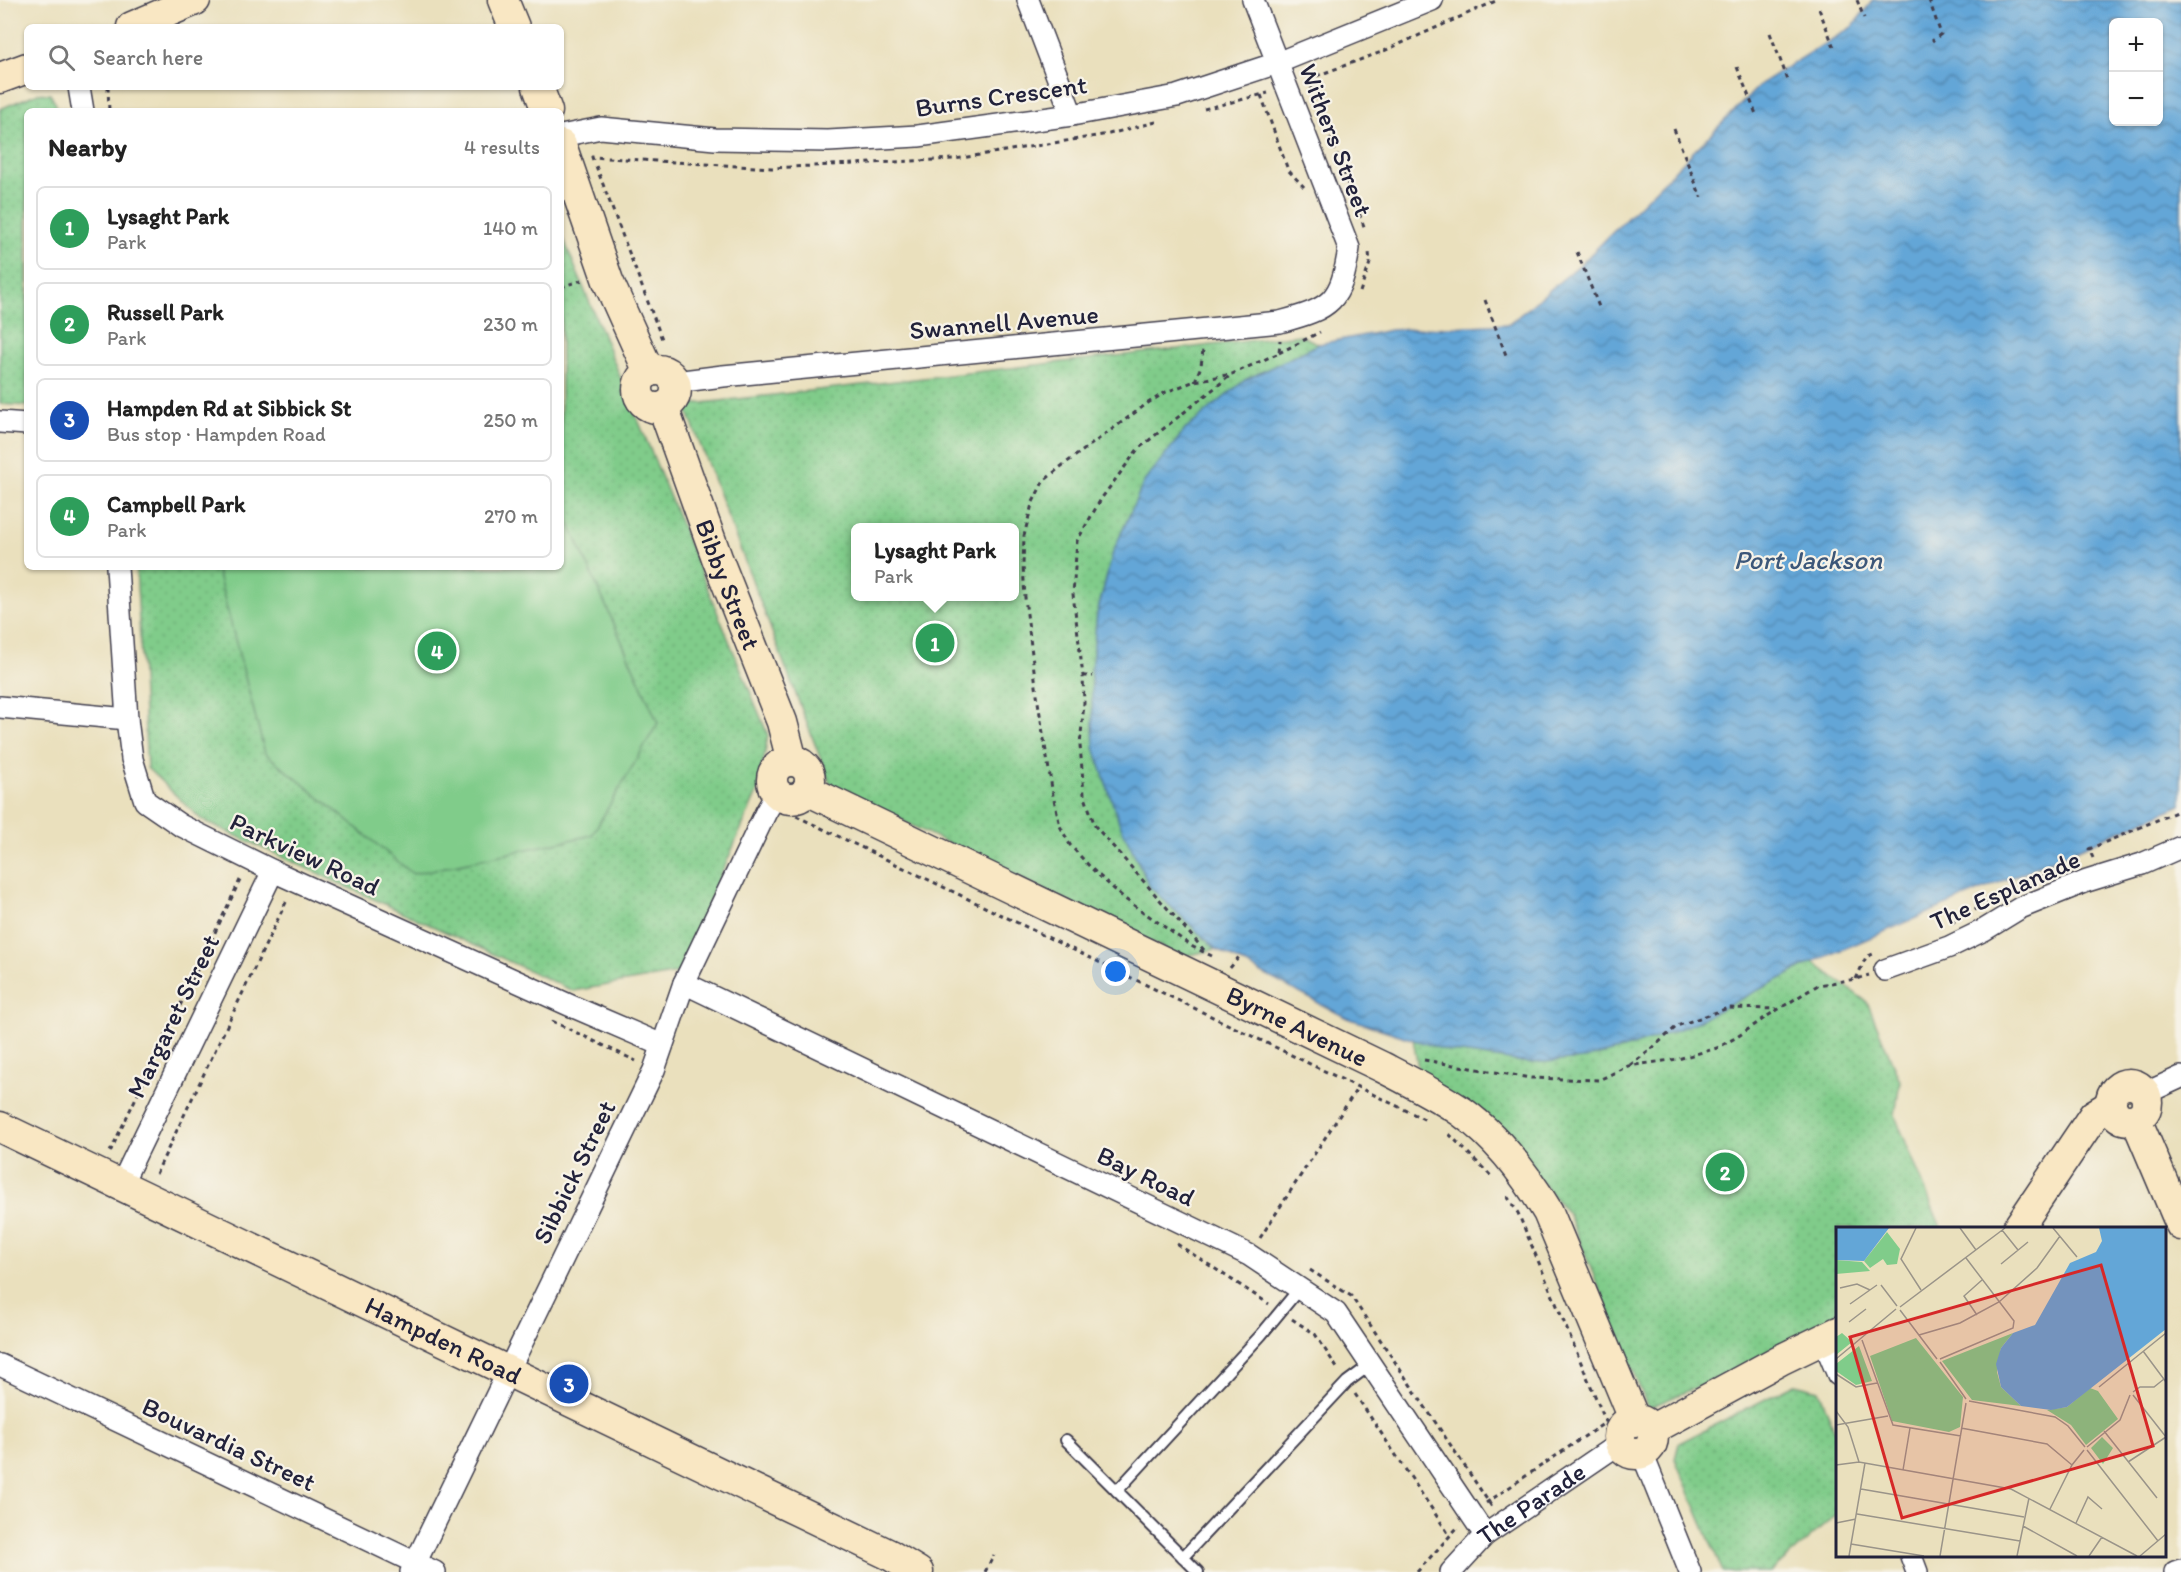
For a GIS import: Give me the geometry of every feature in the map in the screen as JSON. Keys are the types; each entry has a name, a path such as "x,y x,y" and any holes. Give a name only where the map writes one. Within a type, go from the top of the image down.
{"street":[{"path":"139,24 195,0"},
{"path":"503,0 513,24"},
{"path":"1028,0 1072,116"},
{"name":"Withers Street","path":"1253,0 1349,248 1345,278 1333,299"},
{"name":"Burns Crescent","path":"564,135 601,128 715,139 828,141 918,136 1072,116 1177,96 1277,63 1432,0"},
{"path":"0,78 24,69"},
{"path":"80,90 82,108"},
{"path":"539,90 546,108"},
{"name":"Bibby Street","path":"564,154 608,281 782,722 792,761"},
{"name":"Swannell Avenue","path":"651,391 723,376 1281,322 1314,313 1333,299"},
{"path":"0,422 24,424"},
{"name":"Parkview Road","path":"117,570 127,719 132,759 145,801 180,825 273,871 662,1045"},
{"path":"0,707 127,719"},
{"path":"792,761 804,766 808,771 810,777 807,790 803,795 793,799 782,797 774,799 772,782 775,770 780,765 792,761"},
{"name":"Byrne Avenue","path":"807,790 1382,1067 1462,1113 1484,1131 1529,1180 1548,1212 1690,1572"},
{"name":"Sibbick Street","path":"414,1567 654,1070 684,983 774,799"},
{"name":"The Esplanade","path":"1885,970 1913,958 1949,947 2028,905 2087,881 2142,864 2181,847"},
{"name":"Margaret Street","path":"121,1185 273,871"},
{"name":"Bay Road","path":"684,983 1249,1255 1336,1313 1485,1535"},
{"path":"2019,1227 2094,1115 2104,1109 2131,1107 2181,1077"},
{"path":"2131,1107 2181,1225"},
{"name":"Hampden Road","path":"0,1127 890,1556 918,1572"},
{"path":"1830,1335 1836,1365"},
{"name":"The Parade","path":"1451,1572 1485,1535 1637,1437 1830,1335"},
{"name":"Bouvardia Street","path":"0,1365 414,1567 435,1572"},
{"path":"1911,1557 1917,1572"},
{"path":"2175,1572 2181,1570"}],"lane":[{"path":"1117,1491 1299,1289"},
{"path":"1183,1557 1347,1382 1370,1365"},
{"path":"1065,1440 1198,1572"}],"path":[{"path":"1301,82 1384,51 1498,0"},
{"path":"1857,0 1864,18"},
{"path":"1929,0 1941,34 1932,41"},
{"path":"1819,9 1835,50"},
{"path":"1770,33 1788,83"},
{"path":"1737,67 1756,114"},
{"path":"108,90 109,108"},
{"path":"1261,95 1288,170 1298,183 1312,192"},
{"path":"1674,129 1701,197"},
{"path":"592,157 663,340"},
{"path":"1577,252 1599,307"},
{"path":"564,285 585,280"},
{"path":"1485,300 1506,355"},
{"path":"1215,959 1193,947 1125,899 1070,845 1060,826 1038,702 1023,565 1024,536 1032,504 1043,482 1059,468 1148,403 1167,392 1195,381 1232,374 1279,353 1281,322"},
{"path":"1195,381 1203,354 1202,330"},
{"path":"1208,954 1095,826 1084,794 1080,745 1084,703 1083,676 1073,594 1077,541 1101,499 1138,449 1232,374"},
{"path":"651,391 629,402 651,391"},
{"path":"1083,676 1093,676"},
{"path":"774,799 1429,1121"},
{"path":"2093,858 2089,849 2181,810"},
{"path":"110,1152 244,873"},
{"path":"156,1174 290,895"},
{"path":"1229,969 1239,957"},
{"path":"1222,964 1234,974"},
{"path":"1628,1066 1678,1059 1717,1048 1818,985 1856,980 1885,970"},
{"path":"1419,1059 1531,1078 1599,1080 1648,1053 1677,1026 1728,1008 1779,1009"},
{"path":"1260,1238 1358,1087"},
{"path":"1446,1132 1467,1150 1499,1185 1518,1213 1606,1422 1489,1502 1479,1506"},
{"path":"1174,1242 1315,1334 1450,1536"},
{"path":"1417,1572 1460,1525"},
{"path":"985,1572 994,1555"}],"green space":[{"path":"38,93 50,94 57,108 24,108 24,406 0,404 0,109"},
{"path":"564,240 768,735 759,788 678,973 573,991 202,820 147,768 136,570 564,570"},
{"path":"1300,335 1319,344 1245,380 1185,430 1144,482 1113,552 1097,614 1091,672 1094,747 1119,822 1150,887 1216,949 1181,957 831,786 685,405"},
{"path":"564,512 658,723 592,835 413,874 265,753 217,570 564,570"},
{"path":"1813,962 1867,1002 1900,1081 1895,1116 1941,1227 1836,1227 1836,1328 1648,1408 1569,1215 1495,1128 1419,1074 1413,1039 1448,1051 1530,1063 1584,1059 1626,1048 1692,1024"},
{"path":"1795,1384 1819,1390 1836,1434 1836,1515 1771,1572 1723,1572 1675,1459 1679,1443"}],"water":[{"name":"Port Jackson","path":"1873,0 2181,0 2181,805 1813,962 1692,1024 1626,1048 1584,1059 1530,1063 1448,1051 1347,1018 1216,949 1150,887 1119,822 1094,747 1091,672 1097,614 1113,552 1144,482 1185,430 1245,380 1319,344 1391,330 1509,324 1583,262 1763,82 1852,27"}],"place":[{"name":"Lysaght Park","path":"935,643"},
{"name":"Campbell Park","path":"437,651"},
{"name":"Russell Park","path":"1725,1172"},
{"name":"Hampden Rd at Sibbick St","path":"569,1384"}]}
